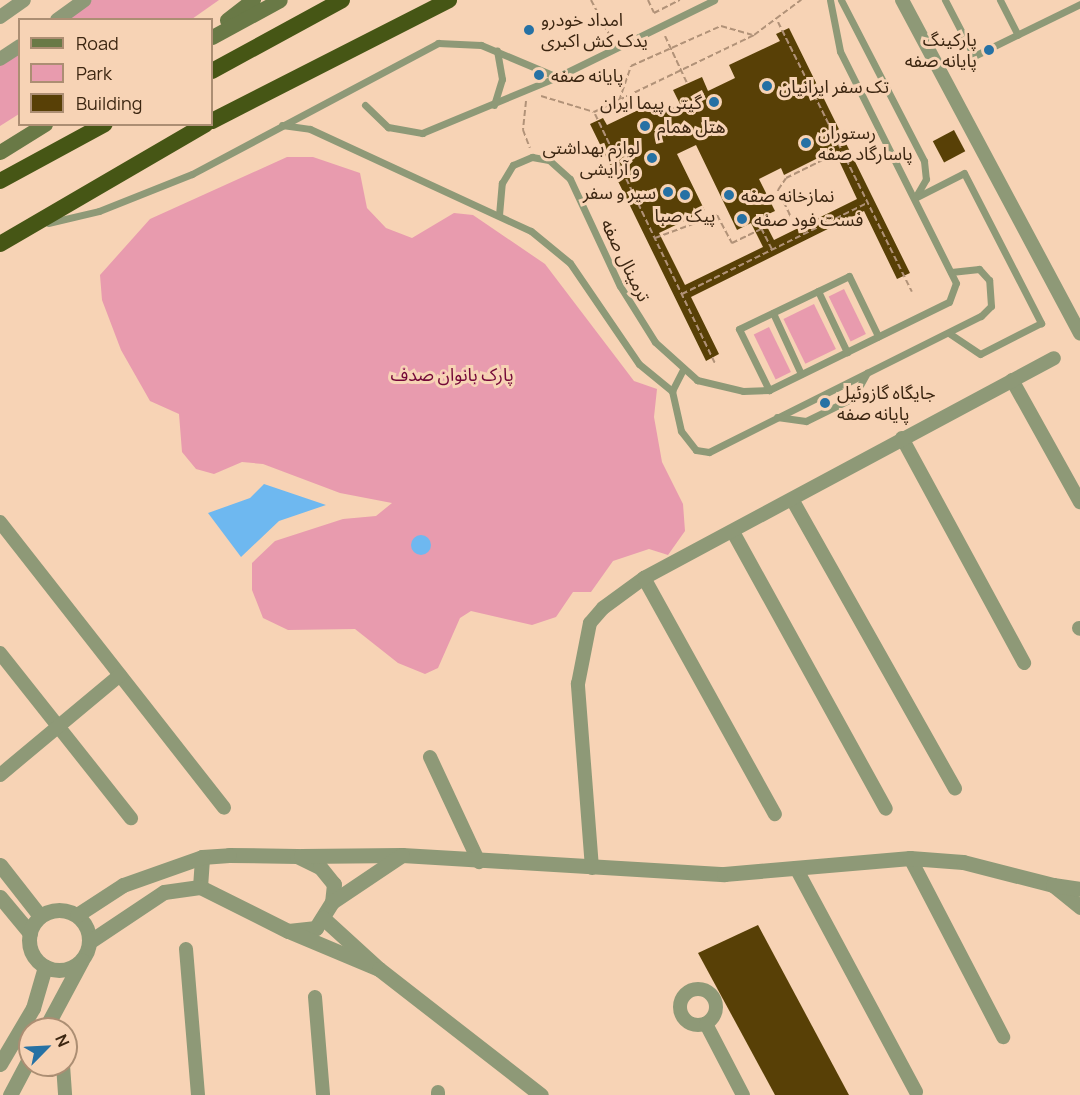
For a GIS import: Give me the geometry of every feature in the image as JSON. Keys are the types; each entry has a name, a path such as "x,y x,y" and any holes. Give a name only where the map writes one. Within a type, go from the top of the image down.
{"highway":[{"path":"213,70 342,0"},
{"path":"213,120 449,0"},
{"path":"0,181 101,126"},
{"path":"0,244 203,126"}],"main road":[{"path":"213,34 253,0"},
{"path":"213,34 280,0"},
{"path":"0,152 42,126"}],"street":[{"path":"0,17 24,0"},
{"path":"60,18 85,0"},
{"path":"902,0 1080,334"},
{"path":"0,59 18,47"},
{"path":"592,868 578,684 590,623 644,578 793,501 902,438 1054,358"},
{"path":"1012,380 1080,502"},
{"path":"902,438 1024,663"},
{"path":"793,501 956,788"},
{"path":"0,522 224,808"},
{"path":"733,532 886,809"},
{"path":"644,578 775,814"},
{"path":"0,653 132,818"},
{"path":"0,775 120,675"},
{"path":"430,757 479,862"},
{"path":"332,902 402,855"},
{"path":"77,915 123,885 202,857 402,855 479,862 724,874 796,868 864,858 910,858 963,862 1053,885 1080,889"},
{"path":"288,931 316,928 332,902 334,884 320,867 297,856"},
{"path":"200,887 202,857"},
{"path":"910,858 1003,1037"},
{"path":"0,865 40,916"},
{"path":"796,868 916,1092"},
{"path":"1053,885 1080,907"},
{"path":"51,1017 82,960 89,942 164,892 200,887 288,931 379,969"},
{"path":"0,897 30,933 32,952 45,966 65,969 82,960"},
{"path":"30,933 40,916 59,909 77,915 89,942"},
{"path":"323,918 379,969 541,1095"},
{"path":"186,949 198,1095"},
{"path":"0,1064 33,1008 45,966"},
{"path":"315,997 323,1095"},
{"path":"706,1024 743,1095"},
{"path":"10,1095 19,1077"},
{"path":"64,1077 65,1095"}],"lane":[{"path":"365,105 403,133 422,133 527,90 662,28 714,0"},
{"name":"ترمینال صفه","path":"532,157 549,160 570,179 638,319 682,369 697,380 743,391 769,390 950,302 956,294 951,272 840,51 830,0"},
{"path":"841,0 924,161 926,179 915,198"},
{"path":"945,0 974,57 1080,4"},
{"path":"1000,0 1018,34"},
{"path":"28,228 99,211 192,174 438,43 453,40 497,50 557,76"},
{"path":"494,105 502,79 497,50"},
{"path":"282,125 310,129 531,231 570,263 639,364 672,391"},
{"path":"499,215 502,183 513,165 532,157"},
{"path":"915,198 964,173 1041,323 980,354 949,333"},
{"path":"682,369 672,391 681,431 696,450 709,452 981,316 993,293 979,269 951,272"},
{"path":"769,390 739,329 849,276 878,336"},
{"path":"818,291 847,352"},
{"path":"773,313 801,374"},
{"path":"777,417 806,421 853,398 867,373"}],"path":[{"path":"591,0 607,38 615,37"},
{"path":"648,0 655,15 680,0"},
{"path":"532,157 523,130 527,90 583,113 594,112 754,35 778,22 801,0"},
{"path":"687,5 658,19 687,83"},
{"path":"778,22 912,292"},
{"path":"619,101 631,66 721,26 754,35"},
{"path":"594,112 714,363"},
{"path":"655,238 717,214 732,243 790,215 778,190 786,178 842,151"},
{"path":"682,294 867,203"},
{"path":"757,220 772,249"}],"green space":[{"path":"92,0 219,0 193,18 68,18"},
{"path":"18,52 18,115 0,126 0,65"},
{"name":"پارک بانوان صدف","path":"287,157 313,157 360,173 367,208 386,228 412,238 454,213 473,215 545,264 634,381 657,389 654,417 662,462 683,504 685,531 668,555 649,549 613,561 591,592 573,592 556,617 532,625 471,611 460,618 438,668 425,674 398,663 355,629 288,630 263,618 252,590 252,563 275,541 343,519 376,516 392,503 340,493 263,464 242,462 214,474 196,469 182,452 179,414 150,401 121,350 102,300 100,275 150,219"},
{"path":"844,289 866,334 851,341 829,296"},
{"path":"814,304 836,349 805,364 783,319"},
{"path":"769,327 791,372 776,379 754,334"}],"water":[{"path":"264,484 326,505 279,521 241,557 208,513 250,498"},
{"path":"417,535 425,535 431,541 431,549 425,555 417,555 411,549 411,541"}],"building":[{"path":"789,28 910,273 897,279 864,211 691,297 719,354 706,361 590,124 603,118 607,125 653,103 658,115 680,104 673,90 702,77 708,91 735,78 729,65 780,41 776,34","holes":["696,145 737,230 751,223 763,247 685,285 659,233 705,211 677,154","834,150 857,199 774,240 762,217 775,211 759,179 781,168 784,175"]},
{"path":"954,130 965,151 944,162 933,141"},
{"path":"758,925 849,1095 775,1095 698,953"}],"place":[{"name":"امداد خودرو یدک کش اکبری","path":"529,30"},
{"name":"پارکینگ پایانه صفه","path":"989,50"},
{"name":"پایانه صفه","path":"539,75"},
{"name":"تک سفر ایرانیان","path":"767,86"},
{"name":"گیتی پیما ایران","path":"714,102"},
{"name":"هتل همام","path":"645,126"},
{"name":"رستوران پاسارگاد صفه","path":"806,143"},
{"name":"لوازم بهداشتی و آرایشی","path":"652,158"},
{"name":"سیر و سفر","path":"668,192"},
{"name":"پیک صبا","path":"685,195"},
{"name":"نمازخانه صفه","path":"729,195"},
{"name":"فست فود صفه","path":"742,219"},
{"name":"جایگاه گازوئیل پایانه صفه","path":"825,403"}]}
